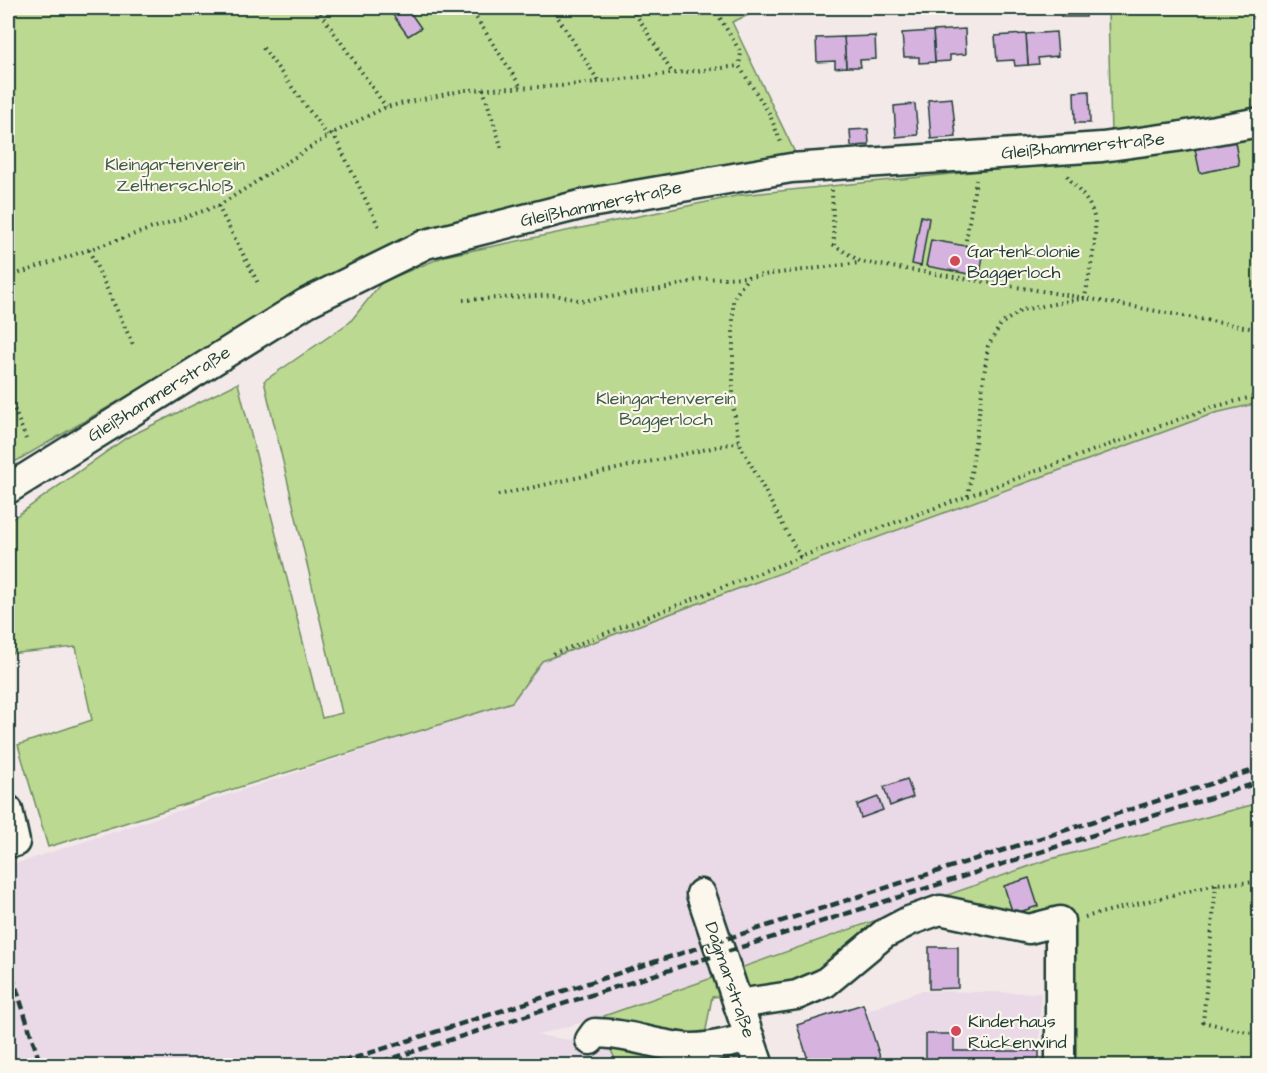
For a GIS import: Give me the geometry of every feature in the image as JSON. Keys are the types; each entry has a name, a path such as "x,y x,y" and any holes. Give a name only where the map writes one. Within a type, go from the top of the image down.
{"street":[{"name":"Gleißhammerstraße","path":"8,489 306,303 426,244 584,204 791,168 1061,149 1176,137 1260,122"},
{"path":"8,810 15,842"},
{"name":"Dagmarstraße","path":"701,894 759,1065"},
{"path":"738,1004 797,995 825,983 884,934 909,921 940,910 1029,929 1060,921 1060,1065"},
{"path":"590,1040 595,1033 616,1033 687,1048 706,1048 750,1038"}],"path":[{"path":"317,8 386,107"},
{"path":"470,8 522,87"},
{"path":"552,8 599,82"},
{"path":"632,8 673,74"},
{"path":"714,8 741,53 739,66 769,113 791,168"},
{"path":"263,48 328,136"},
{"path":"8,277 218,206 333,133 386,107 465,90 599,82 739,66"},
{"path":"483,89 502,149"},
{"path":"333,133 379,227"},
{"path":"1061,149 1066,175 1084,196 1093,212 1096,226 1085,298"},
{"path":"831,165 834,245 861,262"},
{"path":"965,246 976,178"},
{"path":"218,206 259,285"},
{"path":"89,250 134,347"},
{"path":"464,300 555,295 582,301 667,288 701,279 748,277 861,262 1085,298 1260,330"},
{"path":"748,277 733,299 733,405 738,442 800,557"},
{"path":"968,496 988,346 992,339 1001,324 1022,310 1085,298"},
{"path":"8,393 26,439"},
{"path":"553,654 800,557 1213,406 1260,395"},
{"path":"498,495 738,442"},
{"path":"1060,921 1216,884 1260,882"},
{"path":"1216,884 1203,1022 1260,1035"}],"shaded area":[{"path":"1259,403 1259,803 1047,860 604,1016 537,1035 609,1046 618,1065 8,1065 8,836 15,864 512,702 542,661 1215,413"},
{"name":"Kinderhaus Rückenwind","path":"920,991 1041,993 1039,1065 885,1065 867,1011"},
{"path":"746,1055 750,1066 695,1066 711,1058"}],"green space":[{"name":"Kleingartenverein Zeltnerschloß","path":"8,8 765,8 732,22 797,157 639,181 454,221 349,266 8,466"},
{"path":"1108,8 1259,8 1259,108 1111,135"},
{"name":"Kleingartenverein Baggerloch","path":"1259,129 1259,403 1215,413 542,661 512,702 48,847 18,745 92,720 76,647 8,654 8,522 126,438 238,383 322,718 342,713 264,381 350,322 382,282 445,256 741,195 1063,163"},
{"path":"1259,803 1259,1065 1072,1065 1073,926 1022,922 942,903 796,988 712,997 705,1035 711,1058 695,1065 618,1065 609,1046 604,1016 1047,860"}],"building":[{"path":"388,8 407,8 421,28 408,36"},
{"path":"1061,8 1086,8 1086,17 1061,17"},
{"path":"965,29 966,54 950,55 950,61 935,62 933,31"},
{"path":"933,31 935,62 919,63 919,57 904,57 902,33"},
{"path":"1056,32 1058,56 1038,58 1039,64 1028,65 1026,34"},
{"path":"1026,34 1028,65 1015,66 1014,60 997,61 995,36"},
{"path":"875,36 876,59 860,60 861,67 846,67 844,37"},
{"path":"844,37 846,67 835,68 835,61 817,62 816,38"},
{"path":"1089,91 1090,123 1075,123 1074,92"},
{"path":"952,98 956,137 931,139 928,100"},
{"path":"915,104 918,135 896,137 894,106"},
{"path":"868,129 869,145 851,146 850,130"},
{"path":"1234,136 1239,165 1200,173 1194,144"},
{"path":"921,216 929,218 921,266 912,264"},
{"name":"Gartenkolonie Baggerloch","path":"931,240 972,247 970,253 983,255 980,276 926,266"},
{"path":"907,779 913,797 890,806 884,787"},
{"path":"878,797 883,810 861,818 857,805"},
{"path":"1029,878 1038,906 1013,914 1004,886"},
{"path":"929,947 958,947 958,988 929,989"},
{"path":"863,1004 883,1066 810,1066 797,1025"},
{"path":"926,1034 954,1034 954,1051 1039,1051 1039,1066 926,1066"}],"railway":[{"path":"329,1066 1260,768"},
{"path":"368,1066 1260,782"},
{"path":"8,962 41,1066"}],"place":[{"name":"Gartenkolonie Baggerloch","path":"955,261"},
{"name":"Kinderhaus Rückenwind","path":"956,1031"}]}
